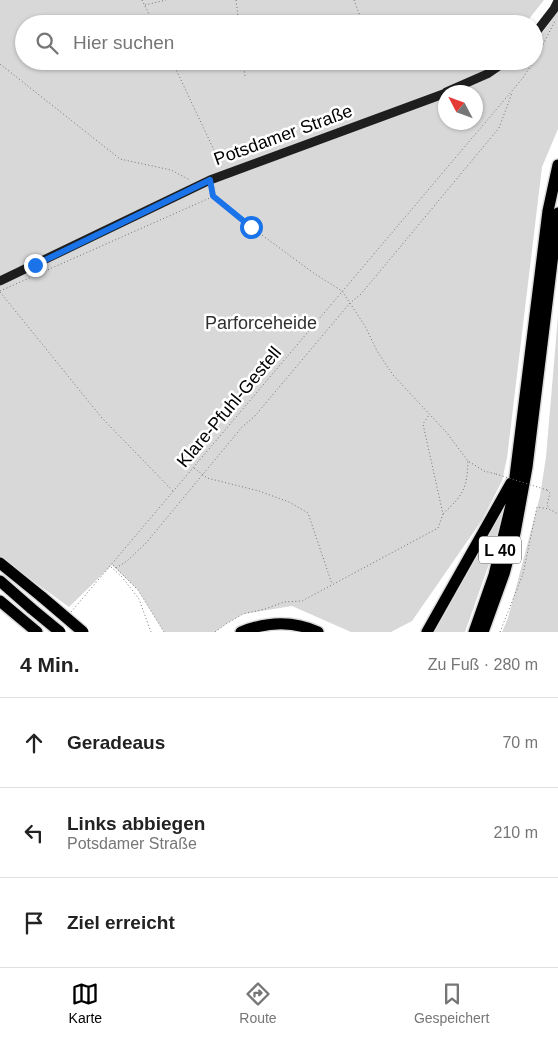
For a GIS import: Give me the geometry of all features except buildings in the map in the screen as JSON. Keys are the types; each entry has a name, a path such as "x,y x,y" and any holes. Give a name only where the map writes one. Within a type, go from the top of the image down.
{"highway":[{"name":"L 40","path":"474,632 494,574 512,500 548,211 558,165"},
{"name":"L 40","path":"483,632 504,574 522,500 558,213"},
{"path":"427,632 508,489 517,465"},
{"path":"0,564 83,632"},
{"path":"0,581 60,632"},
{"path":"0,601 37,632"},
{"path":"420,632 444,603"},
{"path":"241,632 254,626 271,623 289,623 318,632"}],"street":[{"path":"543,23 558,1"},
{"name":"Potsdamer Straße","path":"462,85 493,70"},
{"name":"Potsdamer Straße","path":"0,281 210,180 438,95"}],"path":[{"path":"142,0 149,15"},
{"path":"144,6 166,0"},
{"path":"236,0 238,15"},
{"path":"354,0 360,15"},
{"name":"Klare-Pfuhl-Gestell","path":"543,44 558,15"},
{"path":"0,64 120,159 171,170 192,182"},
{"path":"176,70 222,168"},
{"path":"245,70 245,76"},
{"name":"Klare-Pfuhl-Gestell","path":"70,614 528,70"},
{"path":"116,568 127,561 146,543 242,428 254,417 350,303 361,294 418,227 498,128 513,90"},
{"path":"210,180 213,196 314,274 342,291 366,326 377,351 393,375 468,460 484,471 547,490 550,493 547,505 549,509"},
{"path":"173,492 102,418 0,291 213,196"},
{"path":"429,414 423,424 443,514"},
{"path":"215,632 243,614 266,609 284,602 302,600 438,528 443,514 460,496 468,481 468,460"},
{"path":"194,468 207,478 259,491 289,502 308,513 332,585"},
{"path":"500,632 523,574 537,508 549,509 558,514"},
{"path":"111,566 116,568 138,590 164,632"},
{"path":"111,566 139,600 151,632"}],"green space":[{"name":"Parforceheide","path":"0,0 544,0 532,15 15,15 15,70 496,70 496,72 499,70 543,70 543,32 558,11 558,129 542,167 507,458 502,481 482,520 412,621 391,632 351,632 292,606 243,614 215,632 164,632 138,590 112,565 69,607 0,557"},
{"path":"558,316 558,632 502,632 508,618 540,496 546,457"},
{"path":"504,507 489,564 465,632 432,632"}],"route":[{"path":"35,265 210,180 213,196 251,227"}]}
